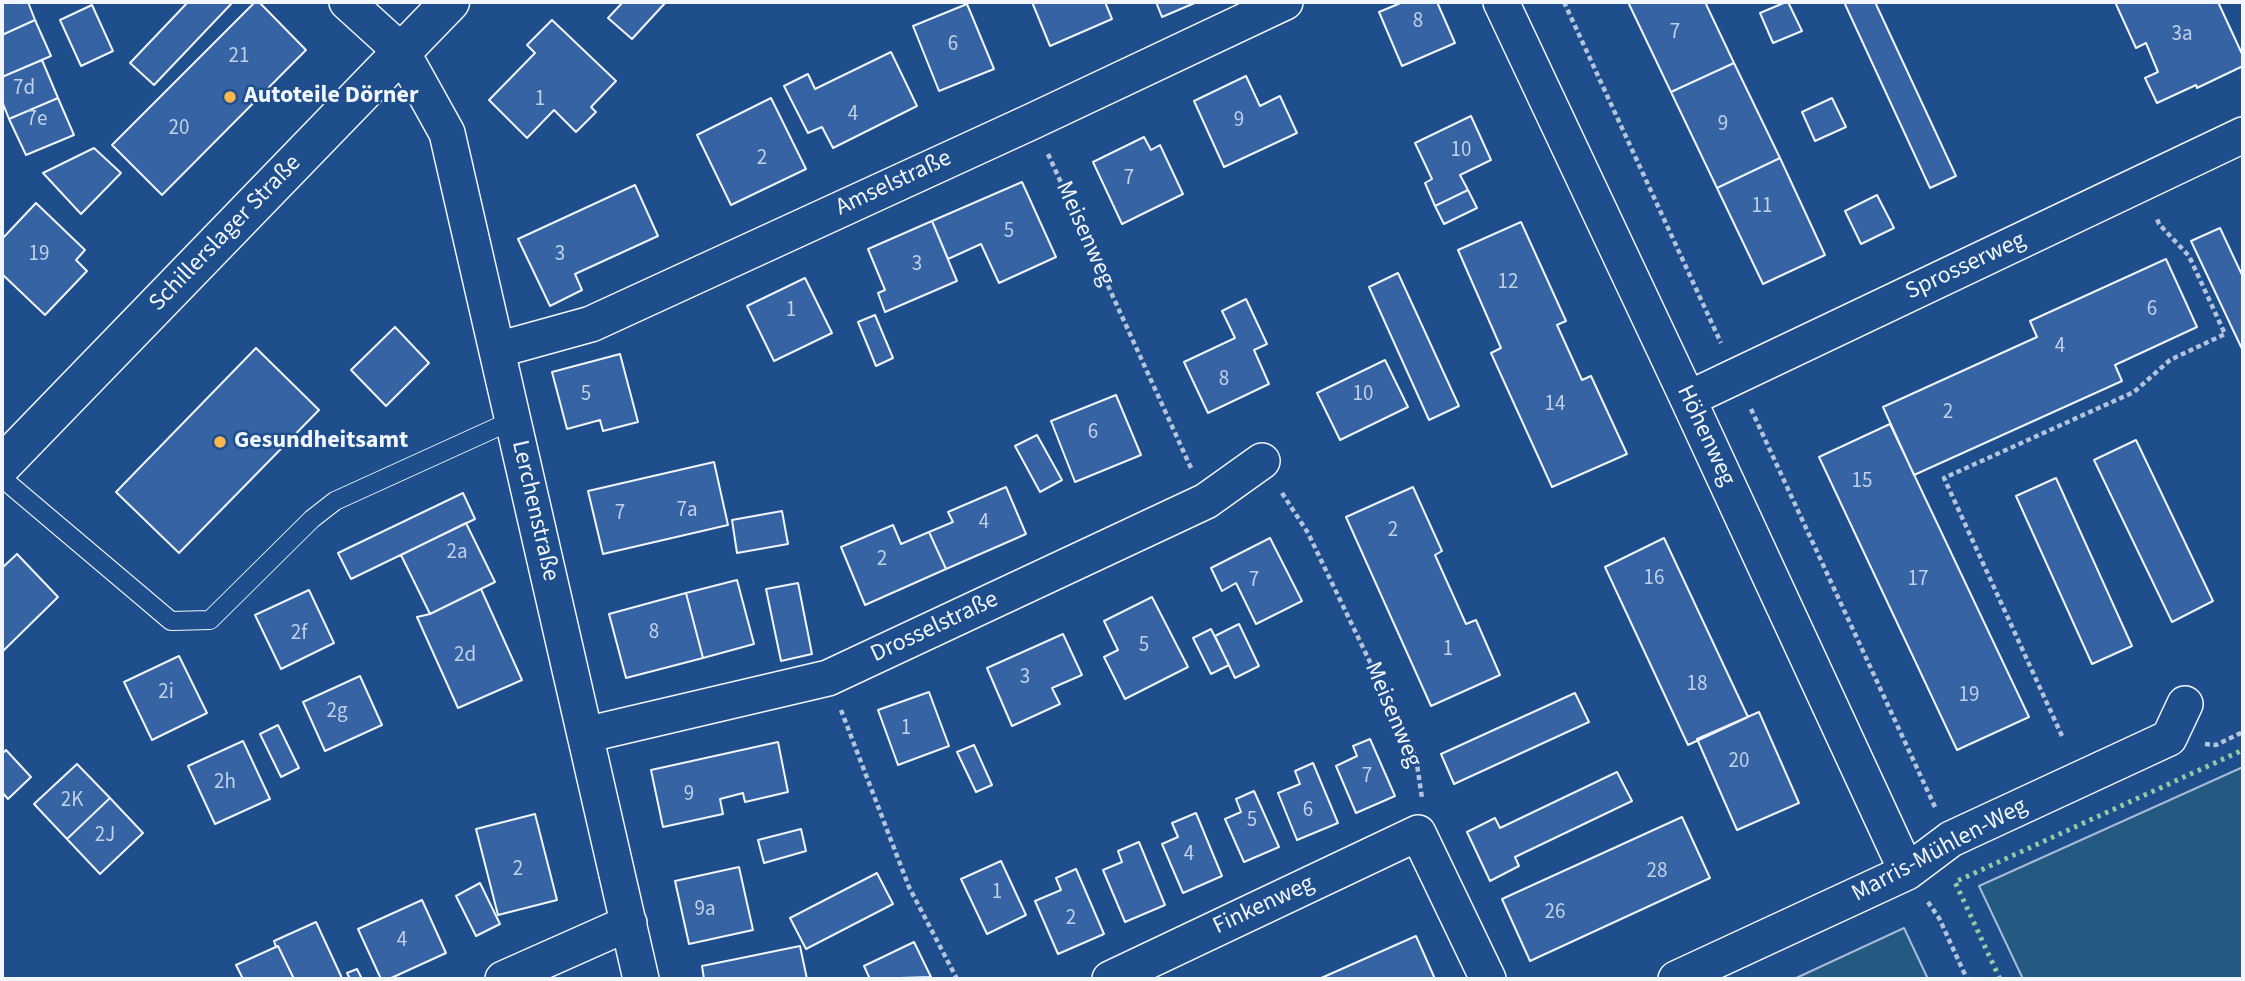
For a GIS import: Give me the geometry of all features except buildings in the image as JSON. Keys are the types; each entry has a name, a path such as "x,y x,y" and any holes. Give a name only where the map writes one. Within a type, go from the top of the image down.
{"main road":[{"name":"Schillerslager Straße","path":"2,465 450,2"}],"street":[{"name":"Lerchenstraße","path":"347,2 402,52 447,133 641,979"},
{"name":"Amselstraße","path":"497,350 591,324 1285,2"},
{"name":"Höhenweg","path":"1501,2 1907,872"},
{"name":"Sprosserweg","path":"1688,399 2243,135"},
{"name":"Drosselstraße","path":"585,735 828,678 1206,501 1262,461"},
{"name":"Marris-Mühlen-Weg","path":"1676,979 1907,872 1951,839 2169,738 2185,704"},
{"name":"Finkenweg","path":"1110,979 1418,834"},
{"path":"1418,834 1488,979"},
{"path":"503,979 629,923"}],"lane":[{"path":"2,478 171,621 209,620 312,519 335,501 513,421"}],"path":[{"path":"1564,2 1951,839"},
{"name":"Meisenweg","path":"1033,121 1206,501"},
{"path":"2062,736 1944,478 2134,392 2170,360 2225,334 2189,256 2159,224 2141,184"},
{"name":"Meisenweg","path":"1262,461 1308,533 1416,758 1423,794 1418,834"},
{"path":"828,678 909,887 957,979"},
{"path":"1907,872 1939,918 1967,979"}],"shaded area":[{"path":"2243,767 2243,979 2023,979 1979,886"},
{"path":"1904,928 1928,979 1794,979"}],"hedge":[{"path":"2000,979 1955,882 2243,750"}],"place":[{"name":"Autoteile Dörner","path":"230,97"},
{"name":"Gesundheitsamt","path":"220,442"}]}
